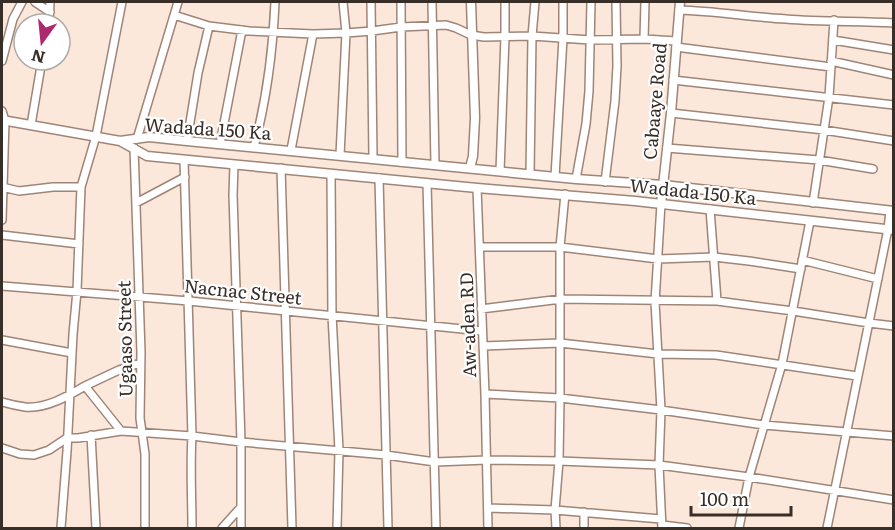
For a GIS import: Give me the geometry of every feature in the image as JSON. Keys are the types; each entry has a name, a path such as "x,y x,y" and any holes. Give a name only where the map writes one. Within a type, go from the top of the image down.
{"street":[{"path":"2,62 13,19 22,2"},
{"path":"35,2 50,12"},
{"path":"50,2 50,12"},
{"path":"61,528 81,187 96,136 122,2"},
{"path":"137,139 178,2"},
{"path":"254,147 273,32 275,2"},
{"path":"340,155 346,33 343,2"},
{"path":"371,2 373,158"},
{"path":"401,2 402,162"},
{"path":"432,2 435,165"},
{"path":"470,168 475,118 471,2"},
{"path":"500,171 506,36 505,2"},
{"path":"530,174 532,36 535,2"},
{"path":"555,177 563,2"},
{"path":"576,179 589,92 591,2"},
{"path":"605,182 615,101 616,2"},
{"path":"644,39 645,2"},
{"path":"680,6 784,19 894,23"},
{"name":"Cabaaye Road","path":"661,204 680,6"},
{"path":"174,15 209,26 273,32 346,33 446,25 471,35 484,37 644,39 831,64 894,75"},
{"path":"813,203 829,97 834,20"},
{"path":"187,141 209,26"},
{"path":"220,144 242,30"},
{"path":"291,150 313,34"},
{"path":"833,40 894,50"},
{"path":"31,125 40,72"},
{"path":"674,80 894,105"},
{"path":"2,111 2,220"},
{"path":"671,113 824,130 894,141"},
{"path":"3,121 120,141"},
{"name":"Wadada 150 Ka","path":"120,141 149,137 605,182 663,185 892,211"},
{"name":"Wadada 150 Ka","path":"120,141 147,156 477,188 565,194 891,230"},
{"name":"Ugaaso Street","path":"134,148 140,418 145,454 145,528"},
{"path":"667,148 819,160 873,169"},
{"path":"184,160 192,436 190,464 192,528"},
{"path":"234,165 241,528"},
{"path":"281,168 291,528"},
{"path":"330,174 332,315 339,450 337,528"},
{"path":"136,203 185,177"},
{"path":"379,178 388,528"},
{"path":"427,183 436,528"},
{"path":"2,187 19,190 81,187"},
{"name":"Aw-aden RD","path":"477,188 488,528"},
{"path":"556,528 560,398 560,247 565,194"},
{"path":"661,204 655,302 661,410 659,465 662,524"},
{"path":"710,209 717,302"},
{"path":"827,528 857,376 891,230 892,211"},
{"path":"739,528 748,477 782,364 810,221"},
{"path":"2,235 78,244"},
{"path":"480,247 560,247 658,259 714,257 801,269"},
{"path":"802,260 878,279"},
{"name":"Nacnac Street","path":"2,286 285,310 482,331"},
{"path":"481,309 561,299 717,302 794,310 894,326"},
{"path":"2,340 72,352"},
{"path":"483,346 560,343 658,354 716,355 857,376"},
{"path":"2,402 27,408 47,404 69,396 119,370 140,363"},
{"path":"85,386 121,431"},
{"path":"485,394 560,398 764,425 894,436"},
{"path":"2,448 20,454 34,455 49,450 67,438 121,431 339,450 435,462 487,460 659,465 894,500"},
{"path":"91,435 96,528"},
{"path":"222,528 241,507"},
{"path":"488,508 584,512 687,528"},
{"path":"584,512 584,528"}]}
